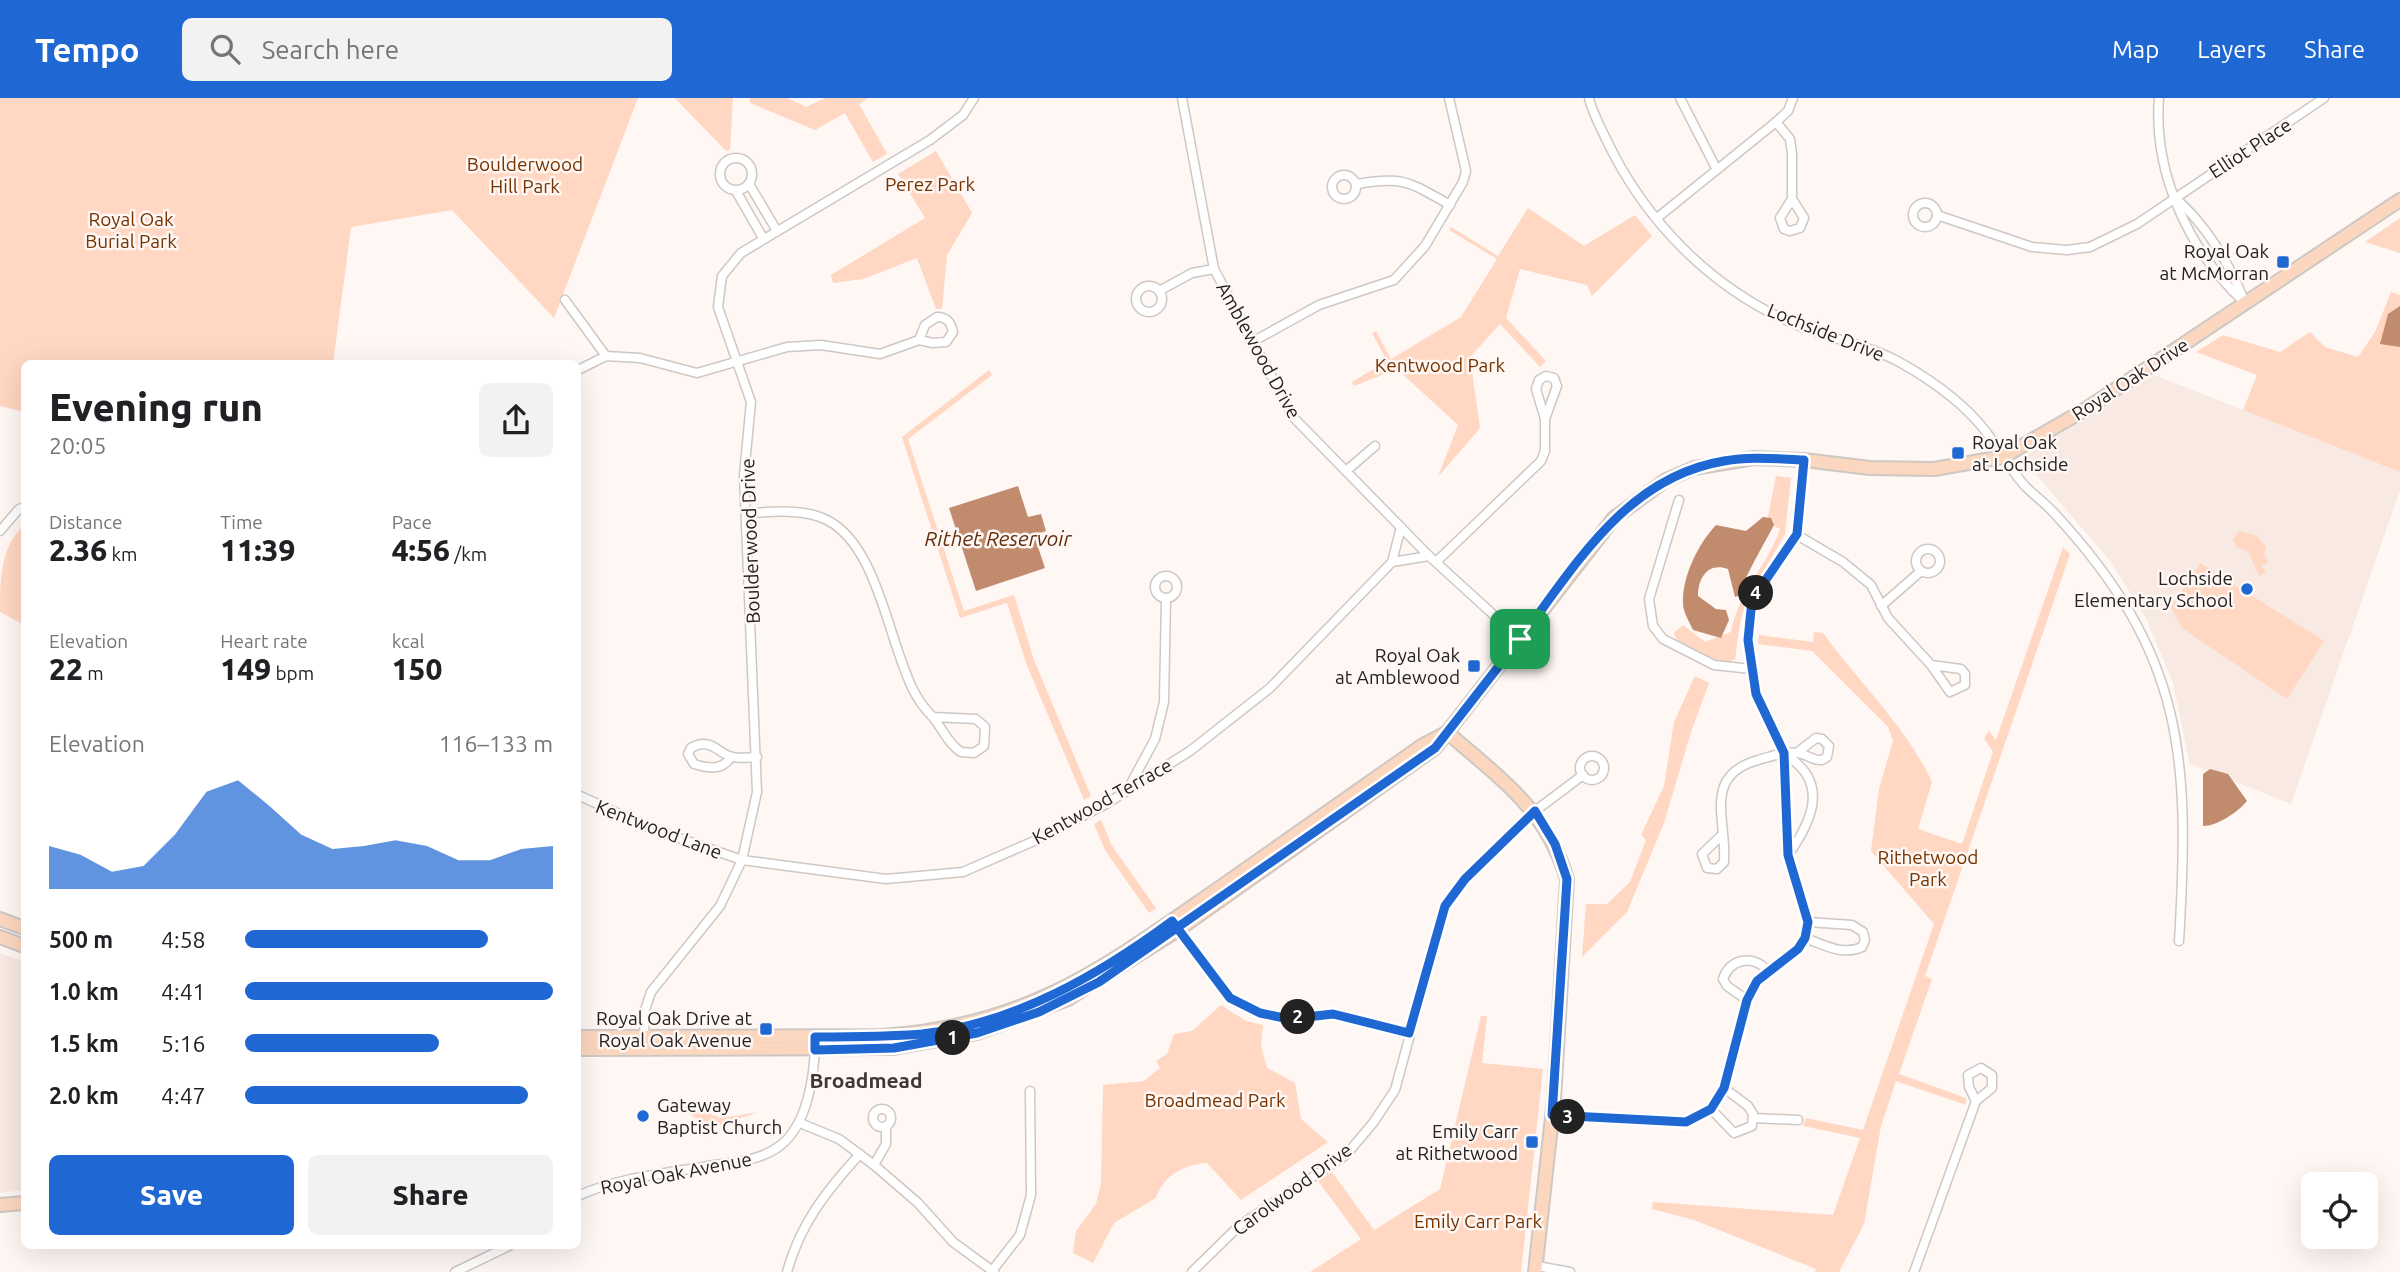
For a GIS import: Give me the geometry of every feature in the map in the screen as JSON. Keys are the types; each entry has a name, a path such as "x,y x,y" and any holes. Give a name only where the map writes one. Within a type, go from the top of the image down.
{"main road":[{"name":"Royal Oak Drive","path":"581,1037 644,1043 815,1043 924,1033 1005,1014 1040,1001 1175,926 1423,745 1447,732 1594,541 1636,498 1666,480 1723,461 1754,457 1870,468 1934,469 2003,457 2086,409 2400,200"},
{"path":"1447,732 1535,811 1555,844 1567,879 1552,1115 1536,1269"},
{"path":"0,919 21,927"},
{"path":"0,937 21,945"},
{"name":"Royal Oak Drive","path":"581,1049 644,1043"},
{"path":"0,1205 21,1203"}],"street":[{"name":"Boulderwood Drive","path":"644,1043 645,1010 651,992 720,906 742,860 757,792 744,475 751,402 718,306 722,276 741,253 930,140 962,115 974,98"},
{"name":"Amblewood Drive","path":"1182,98 1214,269 1294,418 1433,559 1520,639"},
{"path":"1252,342 1319,305 1394,280 1425,246 1450,205 1466,171 1449,98"},
{"name":"Lochside Drive","path":"1588,98 1623,175 1697,263 1744,299 1797,325 1850,341 1900,362 1961,404 1986,432 2025,486 2054,512 2116,590 2143,635 2161,677 2177,735 2183,788 2184,851 2179,941"},
{"path":"1680,98 1716,168"},
{"path":"1657,218 1776,122 1788,111 1793,98"},
{"path":"2159,98 2157,140 2165,175 2180,215 2227,286 2245,302"},
{"name":"Elliot Place","path":"1937,215 2032,247 2067,250 2090,247 2114,238 2324,98"},
{"path":"1776,122 1790,139 1792,199"},
{"path":"763,239 736,191 725,187 720,177 722,165 732,159 743,160 751,168 750,184 777,231"},
{"path":"1357,184 1392,178 1406,180 1450,205"},
{"path":"736,191 750,184"},
{"path":"1159,290 1192,273 1214,269"},
{"path":"565,300 606,356"},
{"path":"581,368 606,356 640,358 697,373 787,347 821,345 880,354 919,340"},
{"path":"1392,562 1433,559 1541,461 1545,451 1545,419 1536,389 1539,380 1546,376 1553,378 1556,386 1545,419"},
{"path":"1346,471 1375,446"},
{"path":"1552,1115 1686,1122 1711,1109 1724,1088 1747,1000 1757,981 1767,970 1798,949 1805,938 1808,922 1788,855 1784,753 1767,720 1751,669 1748,640 1752,600 1797,534 1804,460"},
{"path":"1679,500 1649,599 1653,626 1662,639 1714,665 1751,669"},
{"path":"0,531 21,508"},
{"path":"747,513 783,511 813,515 826,519 848,535 862,555 910,685 924,710 933,717 937,727 961,752 974,753 984,746 985,727 976,719 933,717"},
{"name":"Kentwood Terrace","path":"742,860 886,879 963,872 1057,829 1190,751 1270,688 1392,562 1401,527"},
{"path":"1797,534 1871,584 1881,606 1950,691 1965,685 1965,674 1956,667 1931,665"},
{"path":"1881,606 1921,571"},
{"path":"1129,788 1155,739 1164,702 1166,598"},
{"path":"730,758 720,748 707,745 694,745 688,754 694,764 712,767 722,766 730,758 757,757"},
{"path":"1721,836 1722,792 1732,772 1746,764 1784,753 1798,752"},
{"path":"1784,753 1796,761 1808,779 1813,793 1810,819 1788,855"},
{"name":"Carolwood Drive","path":"1192,1272 1240,1225 1346,1155 1395,1090 1445,906 1465,879 1535,811 1583,775"},
{"name":"Kentwood Lane","path":"581,796 650,828 742,860"},
{"path":"1805,938 1838,950 1854,951 1862,947 1865,940 1863,932 1852,925 1808,922"},
{"path":"1175,926 1230,998 1260,1013 1289,1019 1333,1014 1409,1033"},
{"path":"1747,1000 1727,986 1723,979 1726,969 1734,962 1749,960 1761,964 1767,970"},
{"path":"815,1043 814,1066 800,1123 839,1139 860,1154 918,1203 953,1242 993,1272 1020,1235 1031,1195 1030,1091"},
{"path":"1711,1109 1734,1133 1747,1130 1753,1118 1748,1106 1724,1088"},
{"path":"1914,1272 1976,1101"},
{"path":"1753,1118 1798,1120"},
{"name":"Royal Oak Avenue","path":"581,1195 612,1184 757,1158 781,1145 800,1123"},
{"path":"874,1165 886,1144 886,1127"},
{"path":"788,1272 804,1229 822,1196 860,1154"},
{"path":"455,1272 503,1249"},
{"path":"1536,1269 1570,1272"}],"shaded area":[{"name":"Lochside Elementary School","path":"2154,375 2400,472 2400,490 2291,804 2190,764 2173,683 2146,618 2111,562 2022,458"},
{"path":"0,953 21,961 21,1190 0,1193"}],"green space":[{"path":"0,98 638,98 554,318 452,210 351,227 334,360 21,360 21,411 0,406"},
{"path":"675,98 733,98 730,150 726,151"},
{"path":"750,98 787,98 806,107 825,98 868,98 859,104 887,154 873,162 845,113 815,130 750,103"},
{"name":"Perez Park","path":"936,151 972,213 947,255 942,309 936,309 917,258 863,279 833,283 831,275 925,218 898,174"},
{"name":"Kentwood Park","path":"1528,208 1584,246 1635,215 1652,236 1592,296 1587,285 1520,269 1506,318 1546,361 1540,367 1500,324 1470,357 1480,428 1438,477 1458,425 1397,369 1354,386 1352,382 1387,361 1372,333 1376,331 1391,359 1461,317 1497,259 1449,230 1451,227 1498,256"},
{"path":"2400,218 2400,253 2365,242"},
{"path":"2391,292 2400,295 2400,472 2243,410 2257,375 2196,352 2223,335 2280,352 2310,332 2325,347 2358,357 2375,332"},
{"path":"989,370 992,375 908,439 964,611 1014,595 1034,660 1091,796 1084,800 1026,663 1007,603 960,618 902,437"},
{"path":"1776,476 1791,478 1785,534 1746,602 1740,622 1735,659 1727,663 1720,662 1677,641 1674,633 1683,625 1705,642 1731,632 1740,604 1780,529 1767,522"},
{"path":"21,528 21,623 0,612 3,565"},
{"path":"2239,531 2257,536 2266,547 2264,555 2268,562 2261,566 2266,572 2259,576 2249,553 2237,547 2233,540"},
{"name":"Rithetwood Park","path":"2063,547 2070,554 1925,976 1932,979 1899,1074 1966,1098 1966,1105 1896,1081 1881,1126 1864,1224 1839,1272 1815,1272 1816,1269 1694,1220 1652,1209 1653,1202 1833,1215 1860,1138 1803,1126 1806,1118 1863,1130 1934,924 1871,851 1879,789 1893,741 1888,727 1812,651 1758,644 1759,635 1813,642 1814,632 1823,633 1896,723 1932,782 1918,829 1962,844 1993,752 1984,738 1989,731 1996,740"},
{"path":"2200,563 2324,641 2287,699 2182,628 2171,607"},
{"path":"1695,676 1709,683 1692,729 1664,823 1627,912 1582,957 1586,904 1607,904 1630,882 1646,840 1641,835 1664,786 1674,722"},
{"path":"1101,820 1112,846 1156,908 1149,913 1105,850 1094,824"},
{"name":"Broadmead Park","path":"1221,1005 1246,1021 1263,1025 1261,1046 1267,1068 1295,1083 1301,1119 1328,1142 1241,1200 1207,1163 1183,1169 1164,1183 1156,1198 1114,1223 1093,1263 1073,1253 1076,1231 1096,1204 1101,1184 1103,1085 1144,1081 1160,1068 1156,1061 1167,1054 1174,1034 1192,1031"},
{"name":"Emily Carr Park","path":"1481,1016 1487,1016 1482,1063 1543,1069 1521,1272 1310,1272 1361,1239 1318,1181 1332,1172 1374,1230 1440,1189"},
{"path":"687,1103 720,1118 759,1112 738,1119 738,1123 716,1124 693,1117 684,1107"}],"water":[{"path":"2400,306 2400,347 2380,344 2388,314"},
{"name":"Rithet Reservoir","path":"1018,486 1028,517 1041,514 1046,531 1034,535 1045,568 976,591 949,508"},
{"path":"1763,517 1771,518 1774,525 1738,596 1735,597 1728,569 1721,567 1710,570 1700,583 1698,596 1716,609 1726,610 1729,620 1721,638 1693,630 1684,610 1683,593 1692,561 1703,542 1716,525 1746,531"},
{"path":"2210,769 2228,774 2247,801 2227,818 2203,826 2203,774"}],"place":[{"name":"Royal Oak at McMorran","path":"2283,262"},
{"name":"Royal Oak at Lochside","path":"1958,453"},
{"name":"Lochside Elementary School","path":"2247,589"},
{"name":"Royal Oak at Amblewood","path":"1474,666"},
{"name":"Royal Oak Drive at Royal Oak Avenue","path":"766,1029"},
{"name":"Gateway Baptist Church","path":"643,1116"},
{"name":"Emily Carr at Rithetwood","path":"1532,1142"}],"district":[{"name":"Broadmead","path":"866,1080"}],"route":[{"path":"1520,639 1435,748 1178,930 1099,982 1039,1012 977,1033 894,1048 815,1050 815,1037 924,1033 969,1025 1005,1014 1073,985 1172,921 1178,930 1213,977 1230,998 1260,1013 1289,1019 1333,1014 1409,1033 1445,906 1465,879 1535,811 1555,844 1567,879 1552,1115 1665,1123 1686,1122 1699,1116 1711,1109 1724,1088 1747,1000 1757,981 1767,970 1798,949 1805,938 1808,922 1788,855 1784,753 1756,694 1748,640 1752,600 1770,569 1797,534 1804,460 1754,457 1723,461 1694,468 1666,480 1636,498 1594,541 1520,639"}],"park label":[{"name":"Boulderwood Hill Park","path":"525,175"},
{"name":"Royal Oak Burial Park","path":"131,230"}]}
